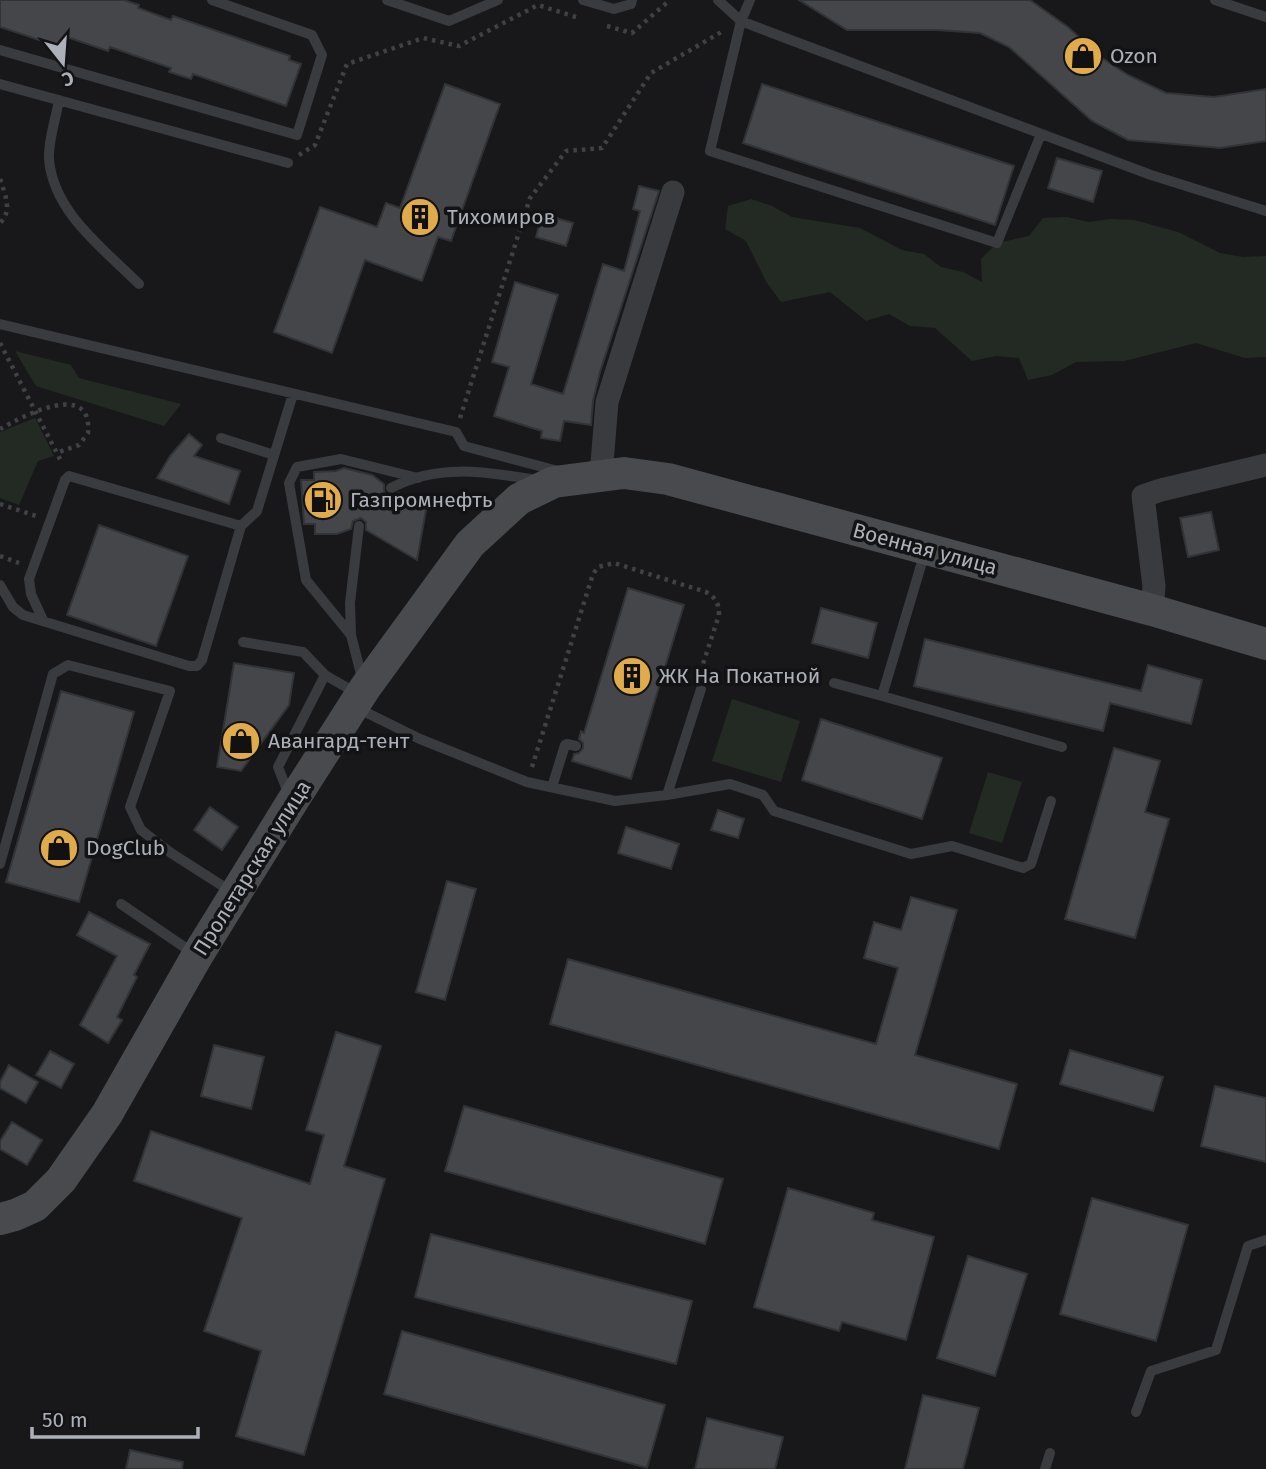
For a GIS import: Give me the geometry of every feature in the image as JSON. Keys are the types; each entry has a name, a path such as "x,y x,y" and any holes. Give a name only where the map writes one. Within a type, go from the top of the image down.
{"main road":[{"name":"Военная улица","path":"579,478 624,473 668,480 1152,610 1266,644"},
{"name":"Пролетарская улица","path":"0,1219 35,1206 61,1180 107,1114 198,956 292,802 360,697 470,544 519,499 579,478"}],"street":[{"path":"579,478 607,401 673,191"},
{"path":"1152,610 1154,586 1143,496 1161,489 1266,465"}],"lane":[{"path":"0,50 297,135 322,55 312,35 212,0"},
{"path":"387,0 449,22 498,0"},
{"path":"583,0 614,9 631,4 632,0"},
{"path":"718,0 741,20 1152,175 1266,211"},
{"path":"750,0 741,20 710,151 998,243 1041,134"},
{"path":"1215,0 1266,17"},
{"path":"0,84 288,163"},
{"path":"59,100 49,157 55,187 80,225 139,284"},
{"path":"0,324 456,432 464,446 579,478"},
{"path":"0,585 18,612 189,666 197,666 202,660 241,526 257,511 293,394"},
{"path":"221,438 274,455"},
{"path":"351,635 306,580 289,483 297,467 341,459 418,478"},
{"path":"391,488 445,470 579,478"},
{"path":"43,621 30,594 29,579 65,480 69,476 241,526"},
{"path":"359,526 350,603 351,635 360,697"},
{"path":"882,696 926,550"},
{"path":"243,642 303,652 325,675 420,739 527,782 609,801 667,795 730,784 760,792 774,811 911,854 952,846 1023,868 1031,864 1051,800"},
{"path":"0,864 52,674 68,664 170,691 130,807 141,830 171,853 235,894"},
{"path":"292,802 278,767 325,675"},
{"path":"834,683 1062,747"},
{"path":"667,795 701,689"},
{"path":"552,787 565,745 576,746"},
{"path":"121,904 198,956"},
{"path":"1136,1412 1151,1371 1216,1350 1248,1246 1266,1240"},
{"path":"1045,1469 1049,1453"}],"path":[{"path":"597,23 632,33 670,0"},
{"path":"288,163 315,145 347,64 423,38 458,46 538,5 585,19"},
{"path":"456,432 530,198 566,151 601,148 651,73 741,20"},
{"path":"0,179 8,207 6,217 0,223"},
{"path":"0,344 69,476"},
{"path":"0,429 64,403 71,404 84,411 88,433 79,445 56,453"},
{"path":"0,504 51,520"},
{"path":"527,782 589,587 598,567 614,563 715,597 719,615 699,675"}],"shaded area":[{"path":"751,199 792,217 860,228 902,250 924,254 941,267 963,272 982,282 981,259 997,243 1029,236 1043,218 1067,217 1088,222 1134,220 1178,232 1220,253 1243,257 1266,256 1266,357 1245,358 1196,343 1124,361 1076,362 1052,375 1028,380 1019,358 996,356 972,361 935,328 910,326 889,314 866,321 830,292 781,302 767,283 746,241 725,229 728,206"},
{"path":"15,351 71,365 79,378 181,404 164,426 36,386"},
{"path":"35,418 54,456 38,461 19,505 0,498 0,432"},
{"path":"732,699 800,721 781,782 712,761"},
{"path":"988,772 1022,782 1002,843 969,833"}],"building":[{"path":"0,0 124,0 171,20 173,16 290,56 289,60 301,64 286,106 193,74 191,79 169,72 171,68 110,47 108,51 64,36 60,47 0,27"},
{"path":"799,0 1030,0 1068,27 1102,58 1128,75 1166,93 1214,97 1266,89 1266,141 1220,148 1128,140 1092,121 1009,47 980,33 847,30"},
{"name":"Тихомиров","path":"445,84 500,104 451,241 438,237 422,281 365,260 332,353 274,332 320,207 377,227 386,203 400,208"},
{"path":"762,84 1014,166 995,225 743,143"},
{"path":"1057,158 1102,171 1093,202 1048,188"},
{"path":"639,186 659,191 600,372 591,425 564,421 560,441 541,438 542,431 494,416 509,367 492,362 515,282 558,295 531,384 563,394 603,264 624,271 640,211 633,209"},
{"path":"542,214 573,223 566,246 536,237"},
{"path":"189,434 202,445 194,456 240,471 229,504 157,478 170,456"},
{"path":"344,468 372,475 384,484 387,495 399,493 426,510 417,560 366,530 366,522 361,518 353,521 351,529 337,534 315,534 315,524 304,524 301,480 314,480 314,472"},
{"path":"1211,512 1219,550 1188,557 1180,518"},
{"path":"99,525 188,556 156,646 67,615"},
{"name":"ЖК На Покатной","path":"628,588 684,605 631,779 572,761 574,754 583,748 579,739 581,731 584,733"},
{"path":"821,608 877,623 868,658 812,643"},
{"path":"925,639 1141,691 1148,665 1202,680 1191,724 1110,703 1103,731 914,686"},
{"path":"234,663 294,673 289,705 241,771 217,767"},
{"path":"61,691 134,712 79,902 6,882"},
{"name":"ЖК На Покатной","path":"821,719 942,758 922,819 802,780"},
{"path":"1114,748 1160,761 1145,812 1169,819 1135,938 1065,919"},
{"path":"210,807 238,827 222,850 194,830"},
{"path":"718,810 744,819 738,838 711,830"},
{"path":"626,827 679,844 671,869 618,853"},
{"path":"447,881 476,889 445,1000 416,992"},
{"path":"911,897 957,910 915,1055 1017,1084 999,1149 550,1024 568,959 876,1044 898,968 864,958 874,922 901,930"},
{"path":"89,912 150,944 117,1017 122,1020 108,1043 80,1025 117,956 77,935"},
{"path":"336,1032 381,1046 344,1166 385,1179 304,1455 236,1436 261,1351 204,1331 242,1218 134,1181 151,1131 310,1184 324,1135 306,1130"},
{"path":"214,1045 264,1057 251,1109 201,1096"},
{"path":"1070,1050 1163,1077 1153,1111 1060,1084"},
{"path":"50,1051 74,1064 61,1088 36,1075"},
{"path":"9,1065 38,1082 26,1103 0,1088 0,1082"},
{"path":"1215,1086 1266,1098 1266,1162 1201,1146"},
{"path":"464,1106 723,1179 705,1244 445,1171"},
{"path":"12,1122 42,1140 27,1165 0,1149 0,1141"},
{"path":"788,1188 874,1213 872,1220 934,1237 906,1340 842,1322 839,1331 754,1307"},
{"path":"1092,1198 1188,1225 1156,1341 1060,1314"},
{"path":"431,1234 692,1301 676,1364 415,1297"},
{"path":"968,1256 1027,1274 995,1376 937,1358"},
{"path":"402,1331 665,1405 647,1468 384,1394"},
{"path":"923,1395 979,1408 963,1469 905,1469"},
{"path":"707,1418 783,1437 775,1469 695,1469"},
{"path":"130,1450 183,1462 182,1469 126,1469"}],"place":[{"name":"Ozon","path":"1083,56"},
{"name":"Тихомиров","path":"420,217"},
{"name":"Газпромнефть","path":"323,500"},
{"name":"ЖК На Покатной","path":"632,676"},
{"name":"Авангард-тент","path":"241,741"},
{"name":"DogClub","path":"59,848"}]}
